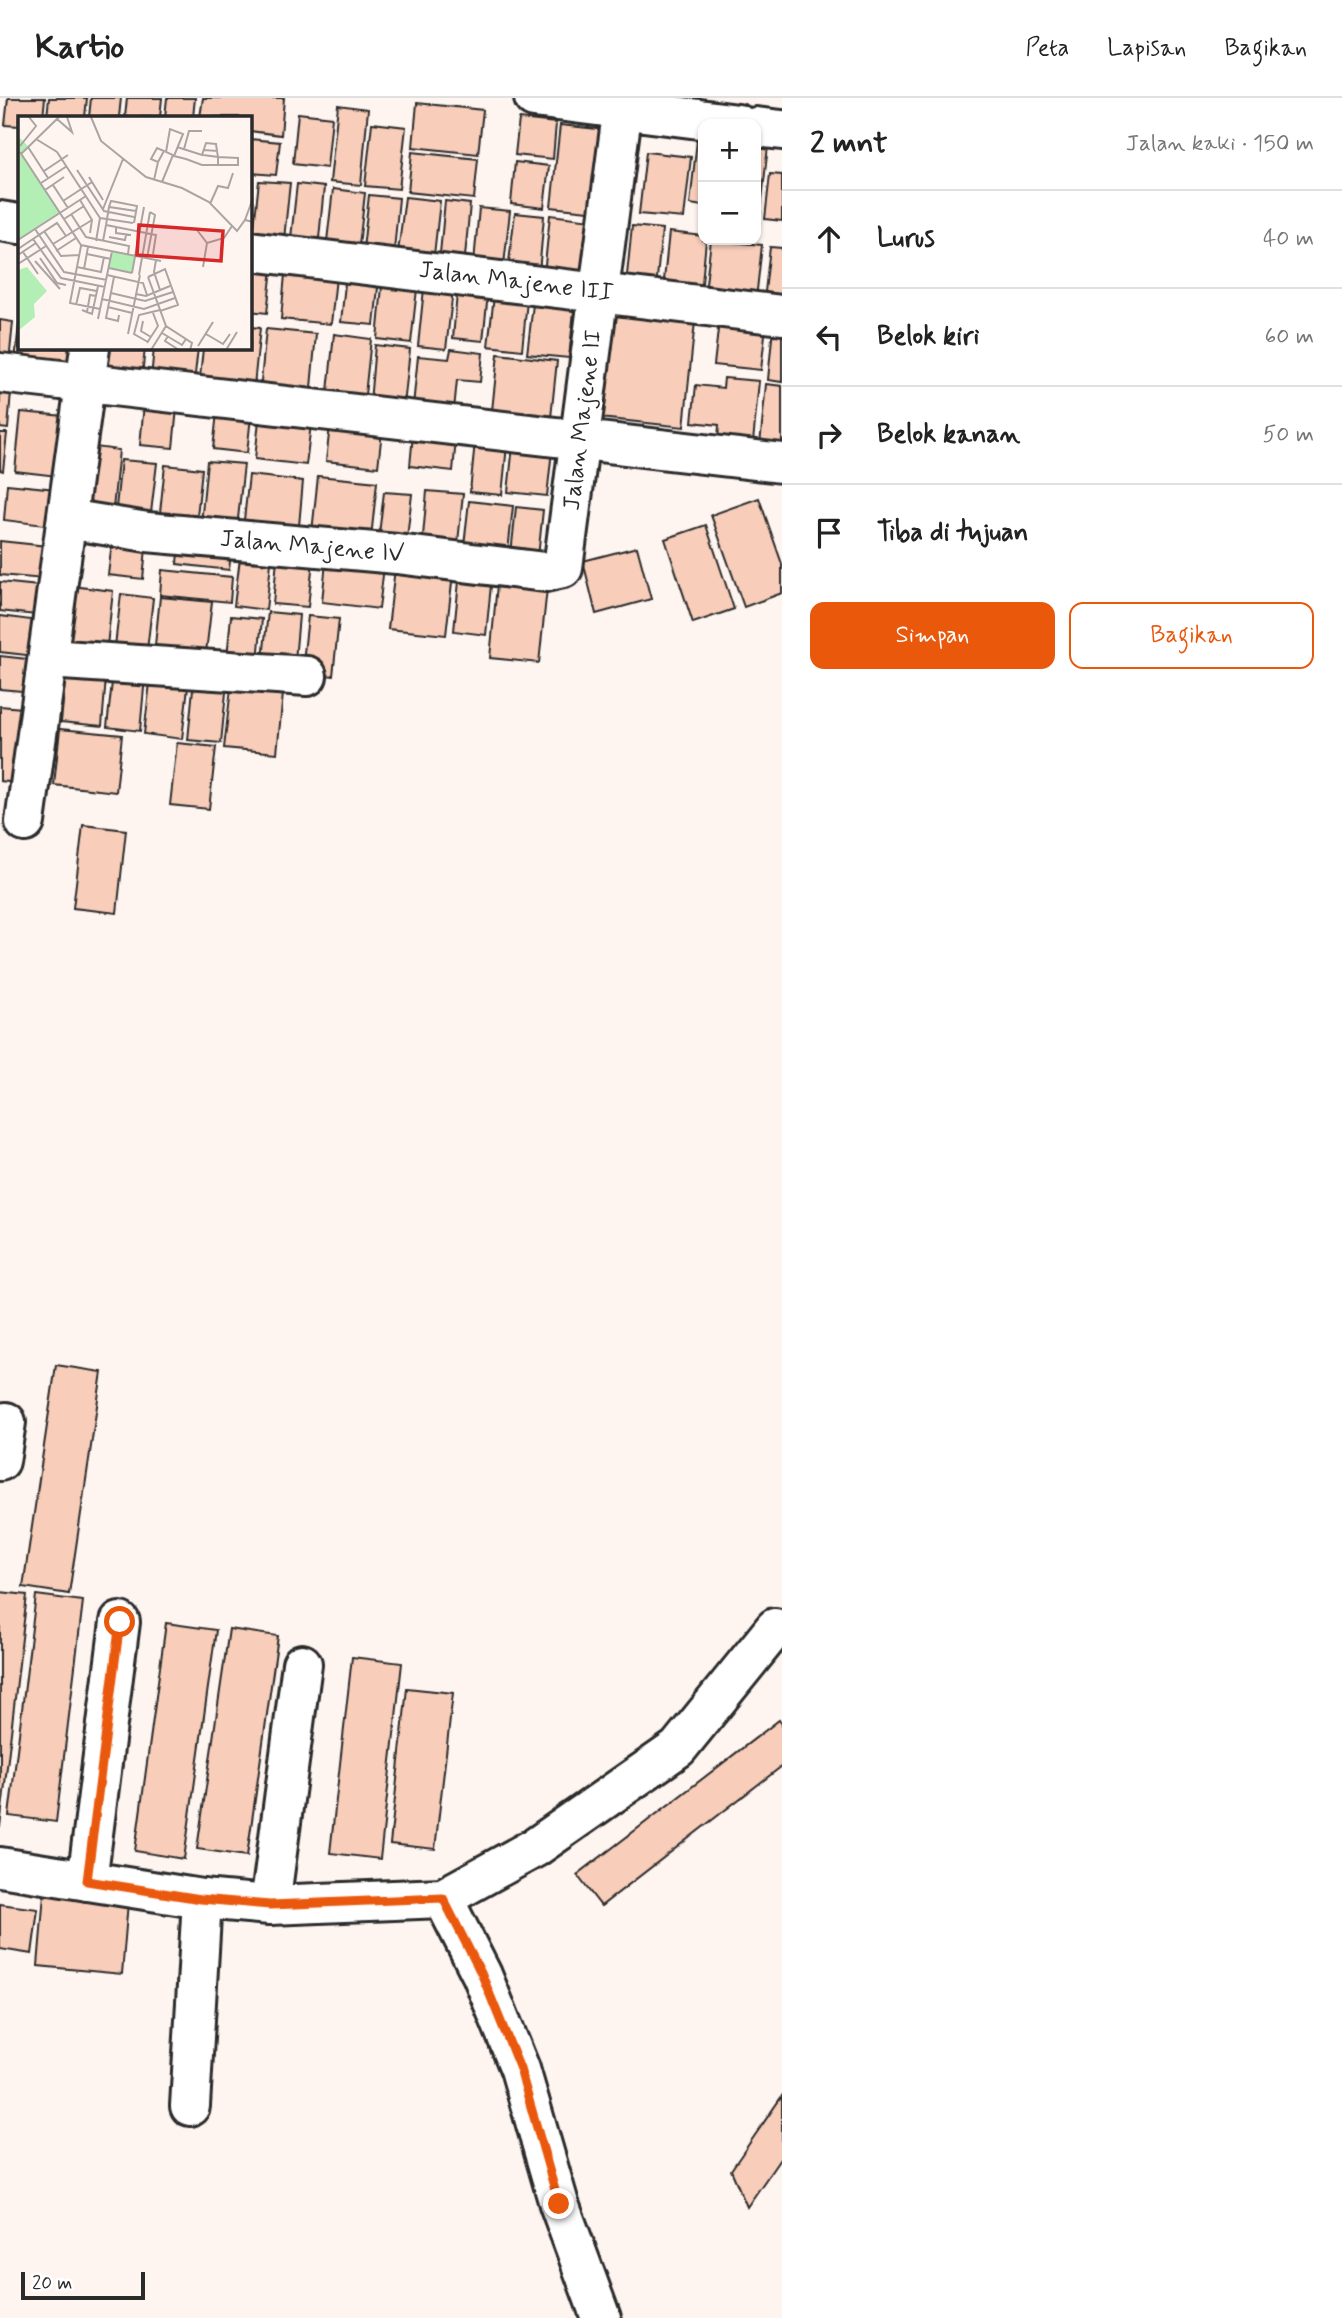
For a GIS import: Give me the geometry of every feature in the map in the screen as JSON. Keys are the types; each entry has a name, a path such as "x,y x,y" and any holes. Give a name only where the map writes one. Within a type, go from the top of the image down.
{"street":[{"path":"534,98 623,103 711,119"},
{"name":"Jalan Majene II","path":"557,572 564,568 565,563 623,103"},
{"path":"761,128 782,130"},
{"path":"0,221 18,223"},
{"name":"Jalan Majene III","path":"252,251 782,315"},
{"path":"25,822 87,364"},
{"path":"0,373 87,364 579,439 782,463"},
{"name":"Jalan Majene IV","path":"66,519 147,532 397,554 557,572"},
{"path":"48,659 307,676"},
{"path":"0,1461 6,1422"},
{"path":"87,1881 120,1622"},
{"path":"0,1867 201,1899 270,1905 443,1898 536,1847 678,1748 775,1628"},
{"path":"270,1905 302,1664"},
{"path":"443,1898 482,1975 520,2069 559,2204 601,2318"},
{"path":"190,2106 201,1899"}],"building":[{"path":"8,98 45,98 43,116 18,116 18,126 5,125"},
{"path":"49,98 87,98 85,116 47,116"},
{"path":"91,98 121,98 119,116 89,116"},
{"path":"127,98 162,98 160,116 125,116"},
{"path":"167,98 195,98 193,116 165,116"},
{"path":"203,98 284,98 281,135 252,131 252,116 200,116"},
{"path":"417,103 483,110 478,154 413,147"},
{"path":"338,105 368,109 361,185 330,182"},
{"path":"298,113 332,117 327,168 293,164"},
{"path":"519,119 556,123 553,159 515,155"},
{"path":"372,123 406,127 399,189 365,186"},
{"path":"560,125 616,131 607,213 551,207"},
{"path":"252,139 280,142 276,175 252,173"},
{"path":"697,140 698,140 698,205 690,204"},
{"path":"761,145 768,146 761,208"},
{"path":"412,152 478,159 474,199 408,192"},
{"path":"646,152 691,157 684,218 639,214"},
{"path":"515,162 549,166 544,208 511,204"},
{"path":"770,174 782,175 782,221 765,219"},
{"path":"259,181 290,183 283,248 252,245"},
{"path":"297,184 324,187 318,249 290,247"},
{"path":"333,189 365,193 358,254 326,250"},
{"path":"369,195 399,198 393,261 362,258"},
{"path":"405,197 440,201 433,264 397,260"},
{"path":"445,201 470,204 464,267 439,264"},
{"path":"479,208 510,211 504,265 474,262"},
{"path":"515,213 544,216 539,273 508,270"},
{"path":"550,215 600,221 593,280 544,275"},
{"path":"632,226 662,229 656,288 626,285"},
{"path":"669,232 698,235 698,245 706,245 701,294 663,290"},
{"path":"710,245 762,245 756,299 705,293"},
{"path":"770,247 782,248 782,304 764,301"},
{"path":"252,256 273,259 267,313 252,311"},
{"path":"286,263 337,268 331,324 281,319"},
{"path":"346,274 379,278 374,325 341,322"},
{"path":"383,276 418,280 411,343 377,339"},
{"path":"425,279 454,282 446,349 418,346"},
{"path":"458,282 489,284 483,341 453,338"},
{"path":"495,288 528,291 522,350 488,346"},
{"path":"534,296 575,301 569,358 527,354"},
{"path":"612,303 696,312 684,427 600,418"},
{"path":"720,312 767,317 761,370 714,365"},
{"path":"774,317 782,317 782,382 768,380"},
{"path":"0,320 13,322 9,362 0,361"},
{"path":"252,327 260,328 253,395 199,388 203,350 252,350"},
{"path":"266,329 316,334 310,398 260,392"},
{"path":"18,333 18,350 79,350 77,368 15,361"},
{"path":"334,334 371,339 364,404 327,401"},
{"path":"375,345 410,349 404,406 370,402"},
{"path":"451,349 483,353 480,382 457,380 454,410 413,406 418,356 449,359"},
{"path":"98,350 145,350 142,376 95,371"},
{"path":"154,350 198,350 194,383 151,378"},
{"path":"498,354 557,361 550,427 491,420"},
{"path":"724,378 759,381 753,442 718,439 719,425 692,422 696,385 723,388"},
{"path":"766,384 782,386 782,447 760,445"},
{"path":"0,390 11,391 8,429 0,428"},
{"path":"145,394 178,398 173,448 140,445"},
{"path":"218,403 252,407 247,453 213,449"},
{"path":"260,410 312,416 306,465 255,459"},
{"path":"21,412 64,416 57,476 15,471"},
{"path":"331,416 383,422 378,467 326,461"},
{"path":"414,424 457,429 453,471 410,466"},
{"path":"476,431 508,435 502,495 470,492"},
{"path":"0,433 7,433 3,471 0,470"},
{"path":"514,436 553,441 547,496 508,492"},
{"path":"87,446 119,450 113,509 81,506"},
{"path":"121,460 157,463 150,521 115,517"},
{"path":"207,461 244,464 237,528 201,524"},
{"path":"165,465 202,469 196,526 159,522"},
{"path":"249,475 303,481 299,526 244,520"},
{"path":"318,476 377,482 371,538 312,532"},
{"path":"7,484 56,489 52,526 4,520"},
{"path":"427,491 463,494 457,552 422,548"},
{"path":"384,492 412,494 406,547 378,543"},
{"path":"759,498 782,564 782,593 744,607 711,515"},
{"path":"469,501 513,506 507,560 463,555"},
{"path":"516,507 543,510 538,557 511,554"},
{"path":"706,525 734,609 693,623 665,539"},
{"path":"113,534 147,538 143,579 108,575"},
{"path":"179,540 232,545 229,570 177,564"},
{"path":"0,541 47,546 44,579 0,575"},
{"path":"637,547 651,599 596,614 583,561"},
{"path":"278,548 314,552 308,607 273,604"},
{"path":"241,550 272,553 266,610 234,606"},
{"path":"327,552 385,558 379,609 322,602"},
{"path":"396,559 454,565 446,635 388,629"},
{"path":"162,570 232,577 230,602 160,595"},
{"path":"460,571 492,575 486,635 454,631"},
{"path":"498,574 548,579 539,663 490,658"},
{"path":"0,582 48,587 45,616 0,611"},
{"path":"71,586 113,591 106,655 65,651"},
{"path":"121,594 153,598 146,659 114,655"},
{"path":"160,597 212,602 205,661 154,655"},
{"path":"268,612 299,615 294,672 262,668"},
{"path":"0,616 39,621 35,656 0,652"},
{"path":"231,616 262,619 257,671 226,668"},
{"path":"308,616 339,619 333,676 302,672"},
{"path":"0,656 36,660 33,692 0,689"},
{"path":"66,672 106,677 102,726 61,722"},
{"path":"113,673 145,677 140,731 107,727"},
{"path":"151,674 189,678 182,739 144,734"},
{"path":"194,678 227,682 221,743 188,740"},
{"path":"231,688 283,694 277,753 224,748"},
{"path":"0,706 33,709 26,784 0,781"},
{"path":"60,729 122,735 116,792 54,785"},
{"path":"177,743 216,747 209,809 170,805"},
{"path":"83,825 126,830 117,913 73,908"},
{"path":"56,1365 102,1372 69,1594 23,1587"},
{"path":"0,1592 27,1595 0,1827"},
{"path":"36,1595 83,1601 56,1822 9,1816"},
{"path":"166,1623 216,1630 184,1859 135,1851"},
{"path":"229,1629 278,1636 247,1856 197,1849"},
{"path":"352,1657 402,1663 380,1859 330,1853"},
{"path":"407,1688 453,1693 435,1849 390,1844"},
{"path":"779,1720 782,1724 782,1766 601,1906 577,1875"},
{"path":"44,1894 128,1902 122,1974 38,1966"},
{"path":"0,1904 38,1909 32,1954 0,1949"},
{"path":"782,2096 782,2156 747,2207 731,2170"}],"route":[{"path":"120,1622 87,1881 201,1899 270,1905 443,1898 482,1975 520,2069 559,2204"}]}
